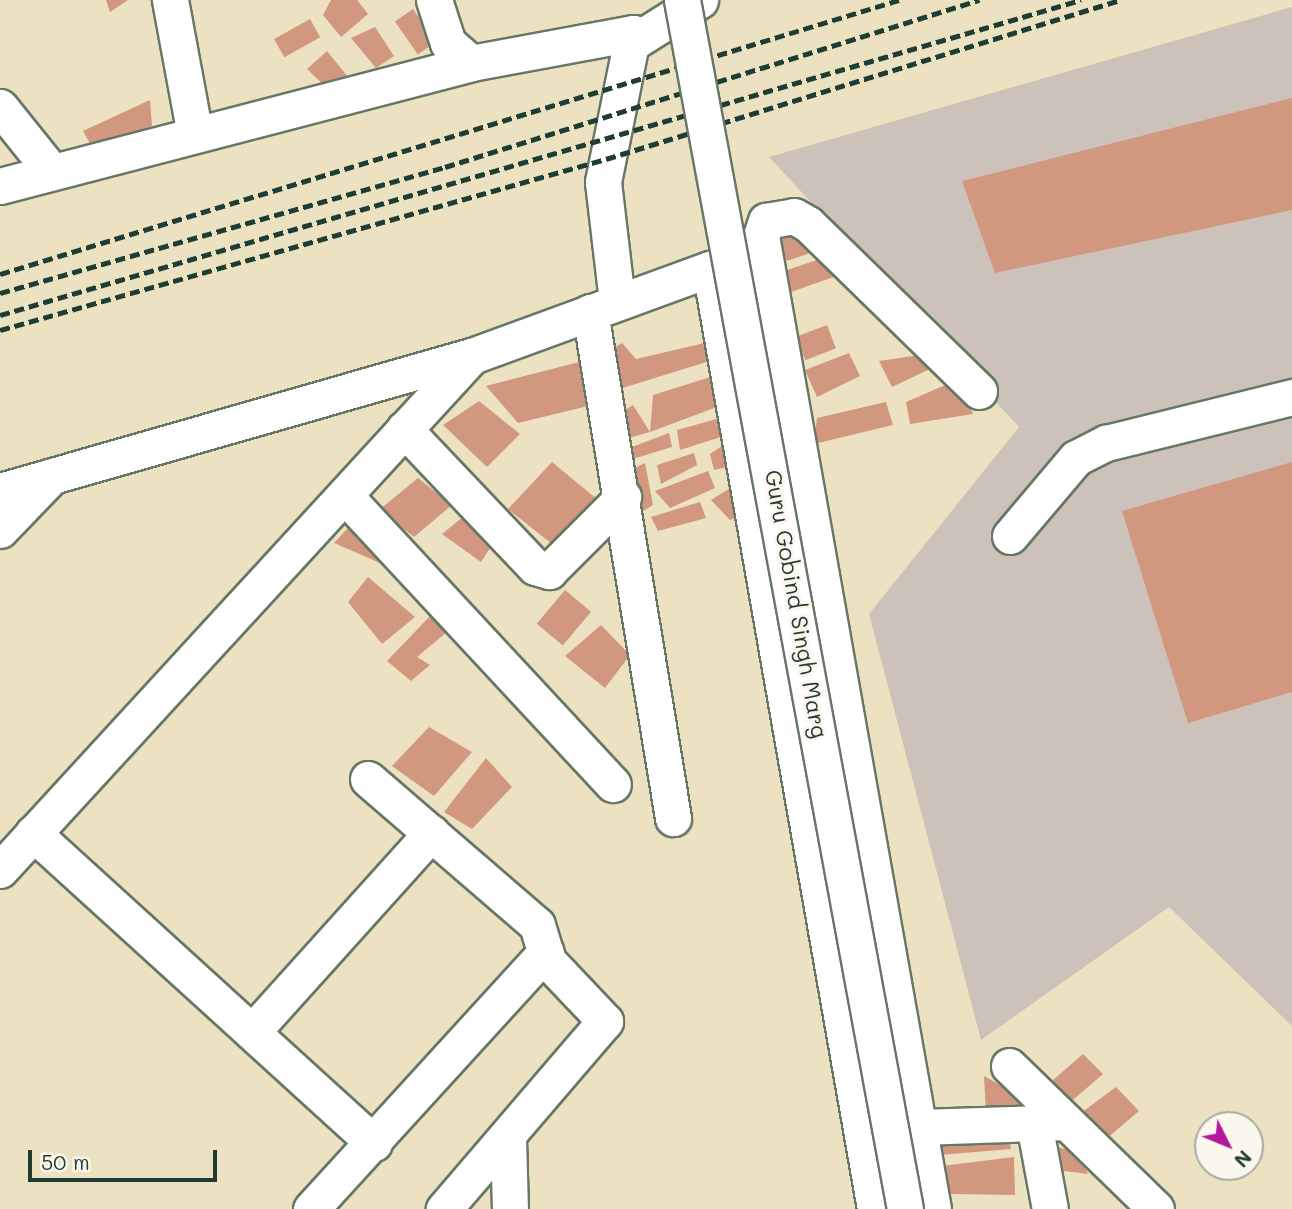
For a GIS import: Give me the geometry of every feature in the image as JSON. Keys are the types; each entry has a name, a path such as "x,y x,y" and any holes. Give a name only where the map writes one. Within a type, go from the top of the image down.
{"street":[{"path":"170,0 195,135"},
{"path":"434,0 448,43 471,63"},
{"name":"Guru Gobind Singh Marg","path":"682,0 905,1209"},
{"path":"673,818 623,497 604,307 603,182 635,41 700,0"},
{"path":"0,187 471,63 624,31 635,41"},
{"path":"0,107 52,172"},
{"path":"933,1209 761,236 766,221 794,216 808,224 979,391"},
{"path":"0,491 472,356 700,268 713,273 875,1209"},
{"path":"0,870 346,497 472,356"},
{"path":"1010,536 1076,458 1107,443 1292,397"},
{"path":"404,429 536,567 549,571 623,497"},
{"path":"0,530 51,477"},
{"path":"346,497 613,784"},
{"path":"368,779 537,925 554,969 605,1021 508,1138 444,1209"},
{"path":"33,833 374,1143"},
{"path":"252,1032 431,833"},
{"path":"311,1209 546,952"},
{"path":"1009,1066 1050,1123 1156,1209"},
{"path":"919,1127 1050,1123"},
{"path":"1050,1123 1050,1209"},
{"path":"508,1138 510,1209"}],"shaded area":[{"path":"1292,7 1292,1026 1169,907 981,1040 869,614 1019,427 769,157"}],"building":[{"path":"106,0 128,0 110,12"},
{"path":"331,0 357,0 368,14 341,37 323,15"},
{"path":"413,9 436,42 418,54 395,22"},
{"path":"310,19 320,37 284,57 274,39"},
{"path":"375,27 394,56 376,68 351,38"},
{"path":"327,51 348,77 328,89 307,69"},
{"path":"1292,98 1292,210 995,273 962,181"},
{"path":"150,100 152,126 93,149 83,131"},
{"path":"803,231 810,253 787,261 777,234"},
{"path":"829,256 842,274 791,292 787,270"},
{"path":"827,325 836,348 805,360 796,337"},
{"path":"709,342 713,360 616,390 607,352 622,343 636,359"},
{"path":"849,353 860,376 817,397 805,370"},
{"path":"927,354 934,367 892,387 879,361"},
{"path":"583,361 592,405 518,423 486,386"},
{"path":"720,374 725,404 650,432 653,395"},
{"path":"957,380 973,414 910,424 906,402"},
{"path":"479,401 520,434 487,467 443,425"},
{"path":"886,402 893,425 814,444 817,418"},
{"path":"633,405 650,432 625,439 625,410"},
{"path":"720,418 724,436 680,450 677,430"},
{"path":"669,433 672,447 626,461 624,450"},
{"path":"731,440 732,466 714,470 710,454"},
{"path":"694,453 697,465 661,484 657,465"},
{"path":"552,462 598,500 552,544 508,509"},
{"path":"1292,462 1292,692 1188,723 1122,511"},
{"path":"645,463 653,505 640,513 631,470"},
{"path":"708,471 715,488 670,508 655,491"},
{"path":"418,478 452,505 414,537 379,510"},
{"path":"735,485 747,513 730,520 711,500"},
{"path":"700,502 706,518 658,531 651,517"},
{"path":"469,512 494,542 481,562 442,534"},
{"path":"348,528 387,556 380,563 334,543"},
{"path":"368,577 415,617 382,644 348,602"},
{"path":"565,590 591,612 563,646 537,624"},
{"path":"433,613 447,632 417,657 430,665 411,681 387,661"},
{"path":"601,625 630,655 605,688 565,656"},
{"path":"429,727 472,752 434,796 392,766"},
{"path":"486,758 512,787 472,829 444,812"},
{"path":"1083,1054 1103,1074 1066,1106 1053,1080"},
{"path":"984,1076 1029,1101 1031,1114 986,1113"},
{"path":"1116,1087 1139,1111 1105,1140 1077,1116"},
{"path":"1009,1132 1011,1149 939,1155 931,1137"},
{"path":"1053,1146 1077,1152 1088,1174 1056,1170"},
{"path":"1014,1157 1015,1195 951,1194 942,1166"}],"railway":[{"path":"0,274 899,0"},
{"path":"0,293 445,167 979,0"},
{"path":"0,315 1081,0"},
{"path":"0,330 606,159 1120,0"}]}
